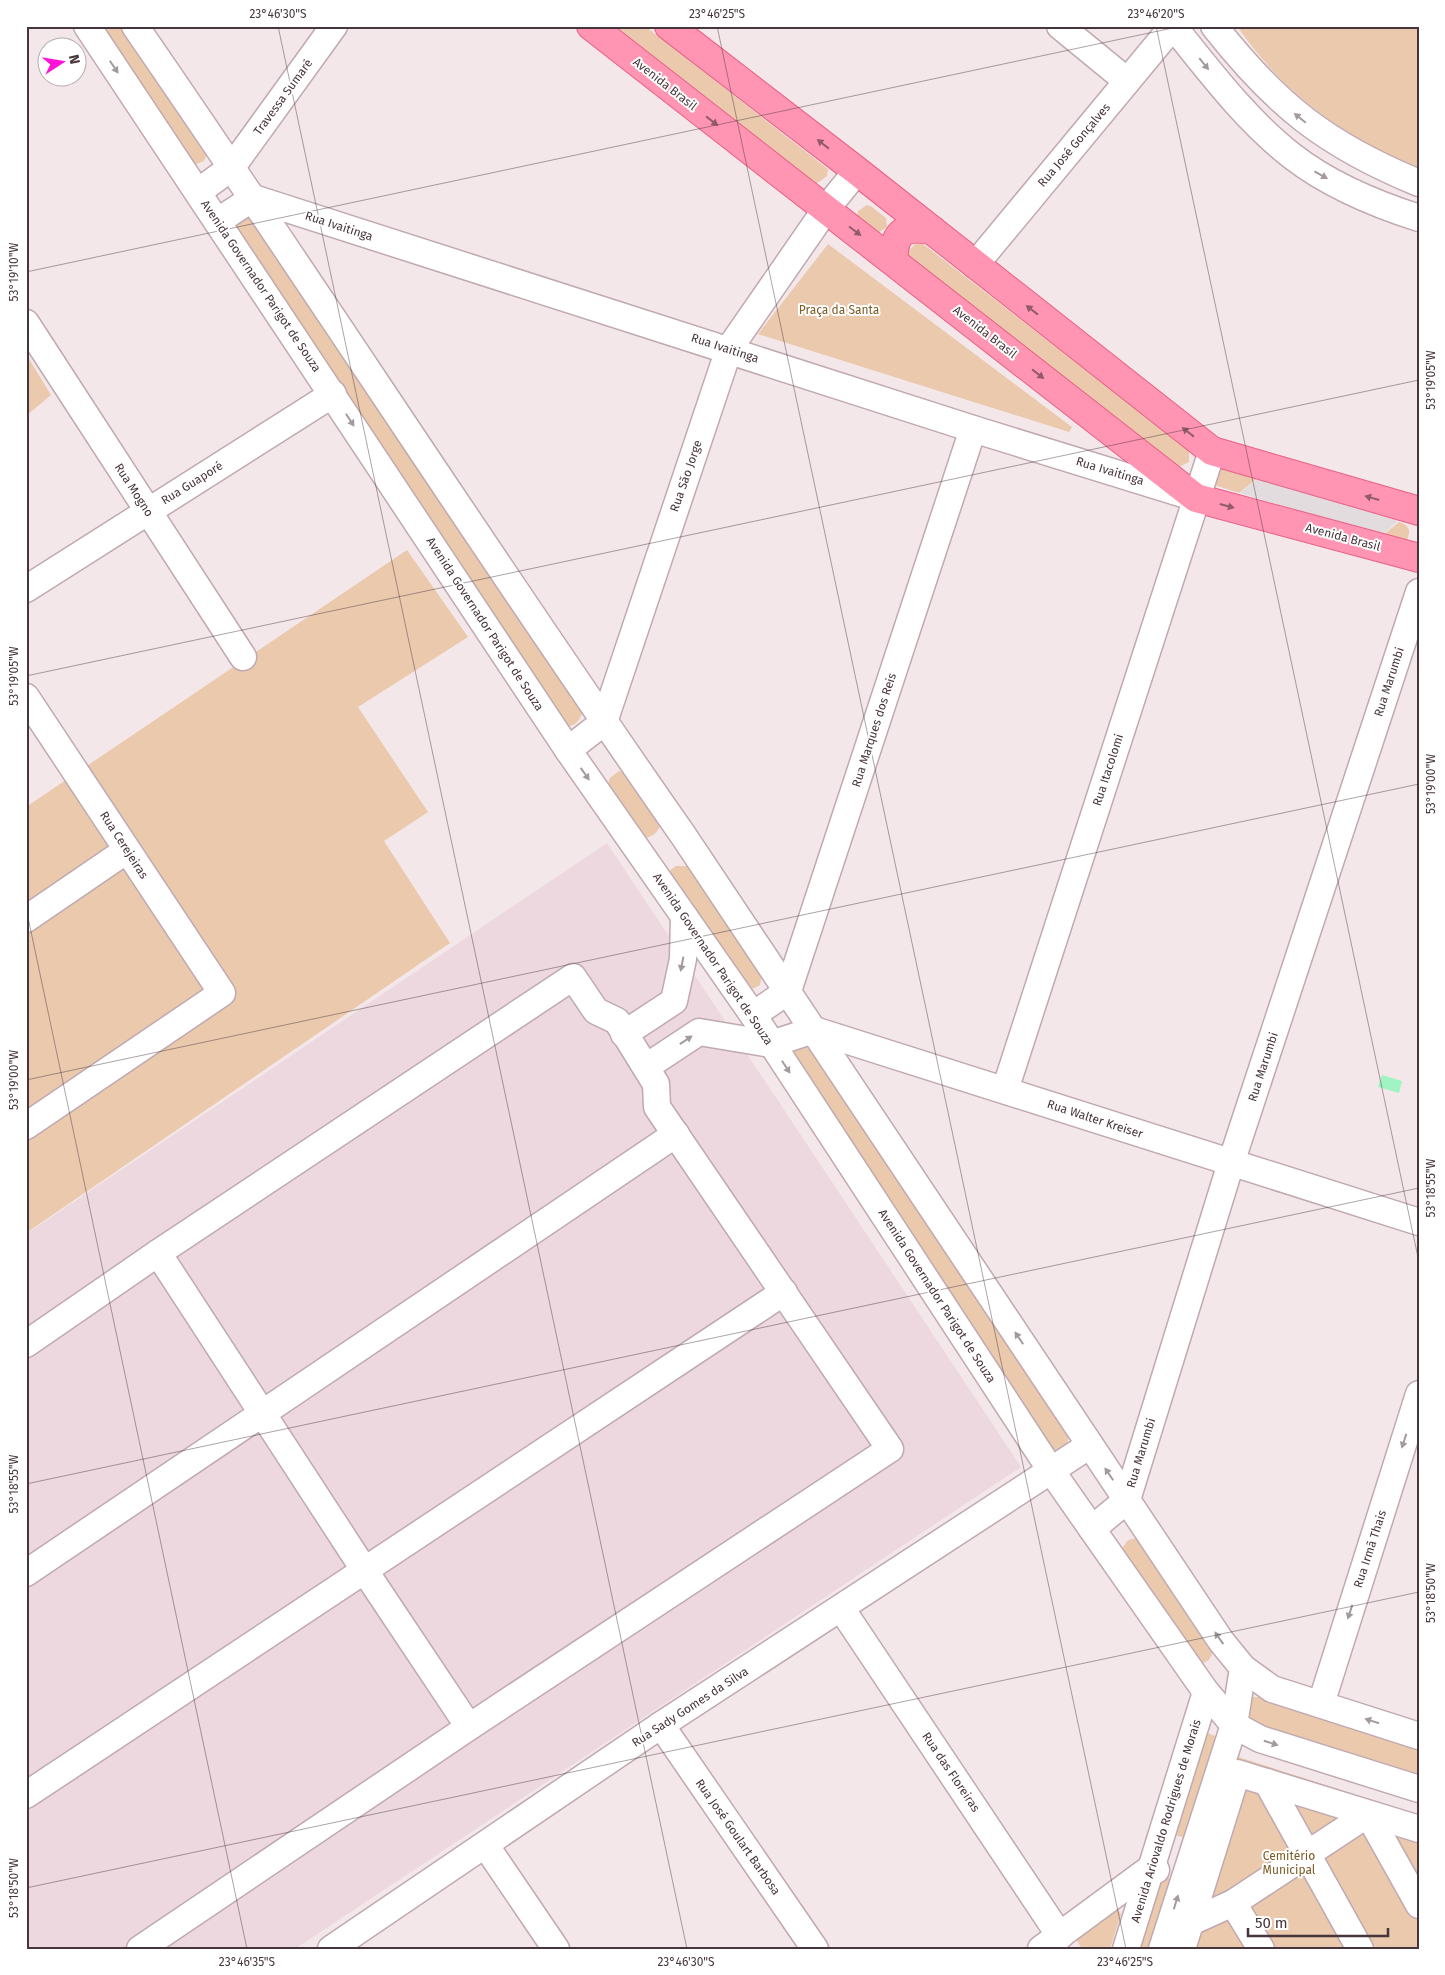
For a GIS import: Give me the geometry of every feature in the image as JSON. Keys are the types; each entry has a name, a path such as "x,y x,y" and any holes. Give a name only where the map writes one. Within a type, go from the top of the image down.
{"main road":[{"name":"Avenida Brasil","path":"591,26 1196,498 1419,558"},
{"path":"669,26 857,171 1212,451 1419,511"},
{"path":"893,260 897,236 905,230 914,228 932,230"}],"street":[{"name":"Avenida Governador Parigot de Souza","path":"87,26 568,750 753,1015 1050,1469 1206,1692 1234,1726 1260,1739 1419,1789"},
{"path":"135,26 253,198 604,722 788,990 1221,1641 1242,1668 1272,1689 1419,1736"},
{"name":"Travessa Sumaré","path":"198,192 232,167 334,26"},
{"path":"1060,26 1127,81"},
{"path":"1173,26 1235,102 1292,156 1318,174 1419,218"},
{"name":"Rua José Gonçalves","path":"975,265 1173,26"},
{"path":"1214,26 1268,88 1303,121 1369,161 1419,183"},
{"name":"Rua São Jorge","path":"604,722 729,349 826,209 857,171"},
{"path":"218,221 253,198"},
{"name":"Rua Ivaitinga","path":"253,198 729,349 974,430 1196,498"},
{"name":"Rua Mogno","path":"26,323 243,656"},
{"name":"Rua Guaporé","path":"26,589 333,394"},
{"name":"Rua Marques dos Reis","path":"788,990 974,430"},
{"name":"Rua Itacolomi","path":"1005,1090 1212,451"},
{"name":"Rua Marumbi","path":"1092,1529 1127,1500 1231,1163 1419,592"},
{"name":"Rua Cerejeiras","path":"26,697 222,993 26,1126"},
{"path":"568,750 604,722"},
{"path":"26,919 127,850"},
{"path":"624,1034 674,1000 684,959 684,916"},
{"path":"26,1344 158,1253 573,977 596,1011 617,1020 656,1084 657,1107 890,1450 469,1727 140,1949"},
{"path":"753,1015 788,990"},
{"path":"646,1067 698,1032 772,1044 814,1030"},
{"name":"Rua Walter Kreiser","path":"814,1030 1419,1222"},
{"path":"26,1573 676,1134"},
{"path":"158,1253 469,1727"},
{"path":"26,1796 784,1292"},
{"name":"Rua Irmã Thais","path":"1321,1704 1419,1394"},
{"name":"Rua Sady Gomes da Silva","path":"331,1949 486,1846 661,1725 1050,1469 1090,1445"},
{"name":"Rua das Floreiras","path":"841,1608 1050,1942"},
{"path":"1162,1949 1234,1726 1242,1668"},
{"name":"Avenida Ariovaldo Rodrigues de Morais","path":"1126,1949 1206,1692"},
{"name":"Rua José Goulart Barbosa","path":"661,1725 815,1949"},
{"path":"1182,1949 1237,1773 1419,1829"},
{"path":"1267,1782 1360,1949"},
{"path":"1190,1922 1233,1903 1368,1814"},
{"path":"1368,1814 1419,1905"},
{"path":"486,1846 556,1949"},
{"path":"1050,1942 1151,1868 1184,1878"},
{"path":"1233,1903 1261,1949"}],"shaded area":[{"path":"1260,477 1398,521 1381,536 1240,493"},
{"path":"607,843 1021,1467 295,1949 26,1949 26,1234"},
{"path":"1382,1075 1402,1081 1399,1093 1378,1087"}],"green space":[{"path":"94,26 121,26 204,151 206,156 204,161 191,166"},
{"path":"615,26 645,26 828,169 827,176 816,184"},
{"path":"1237,26 1419,26 1419,167 1391,156 1365,142 1317,111 1274,72"},
{"path":"867,205 886,218 887,227 878,233 857,217 858,211"},
{"path":"246,216 252,217 583,712 575,724 567,727 231,232 233,220"},
{"path":"918,240 1189,450 1189,462 1177,468 905,256"},
{"name":"Praça da Santa","path":"828,244 1072,427 1069,432 758,334"},
{"path":"26,354 51,395 26,416"},
{"path":"1219,466 1259,477 1239,493 1211,484"},
{"path":"1399,522 1405,525 1409,531 1406,541 1382,536"},
{"path":"407,550 468,637 358,707 428,812 384,841 450,943 26,1233 26,807"},
{"path":"619,771 627,773 660,826 657,832 652,835 640,838 607,787 610,778"},
{"path":"676,866 687,866 762,973 760,985 752,989 743,989 668,872"},
{"path":"805,1046 814,1053 1069,1436 1067,1444 1057,1452 1052,1452 791,1051"},
{"path":"1137,1538 1213,1652 1206,1662 1198,1664 1121,1550 1128,1540"},
{"path":"1249,1697 1259,1697 1419,1747 1419,1775 1253,1723 1247,1719"},
{"path":"1207,1733 1218,1737 1185,1838 1175,1835"},
{"name":"Cemitério Municipal","path":"1232,1755 1419,1815 1419,1949 1173,1949"},
{"path":"1162,1875 1172,1879 1149,1949 1138,1949"},
{"path":"1115,1906 1121,1914 1110,1949 1082,1949 1074,1935"}]}
